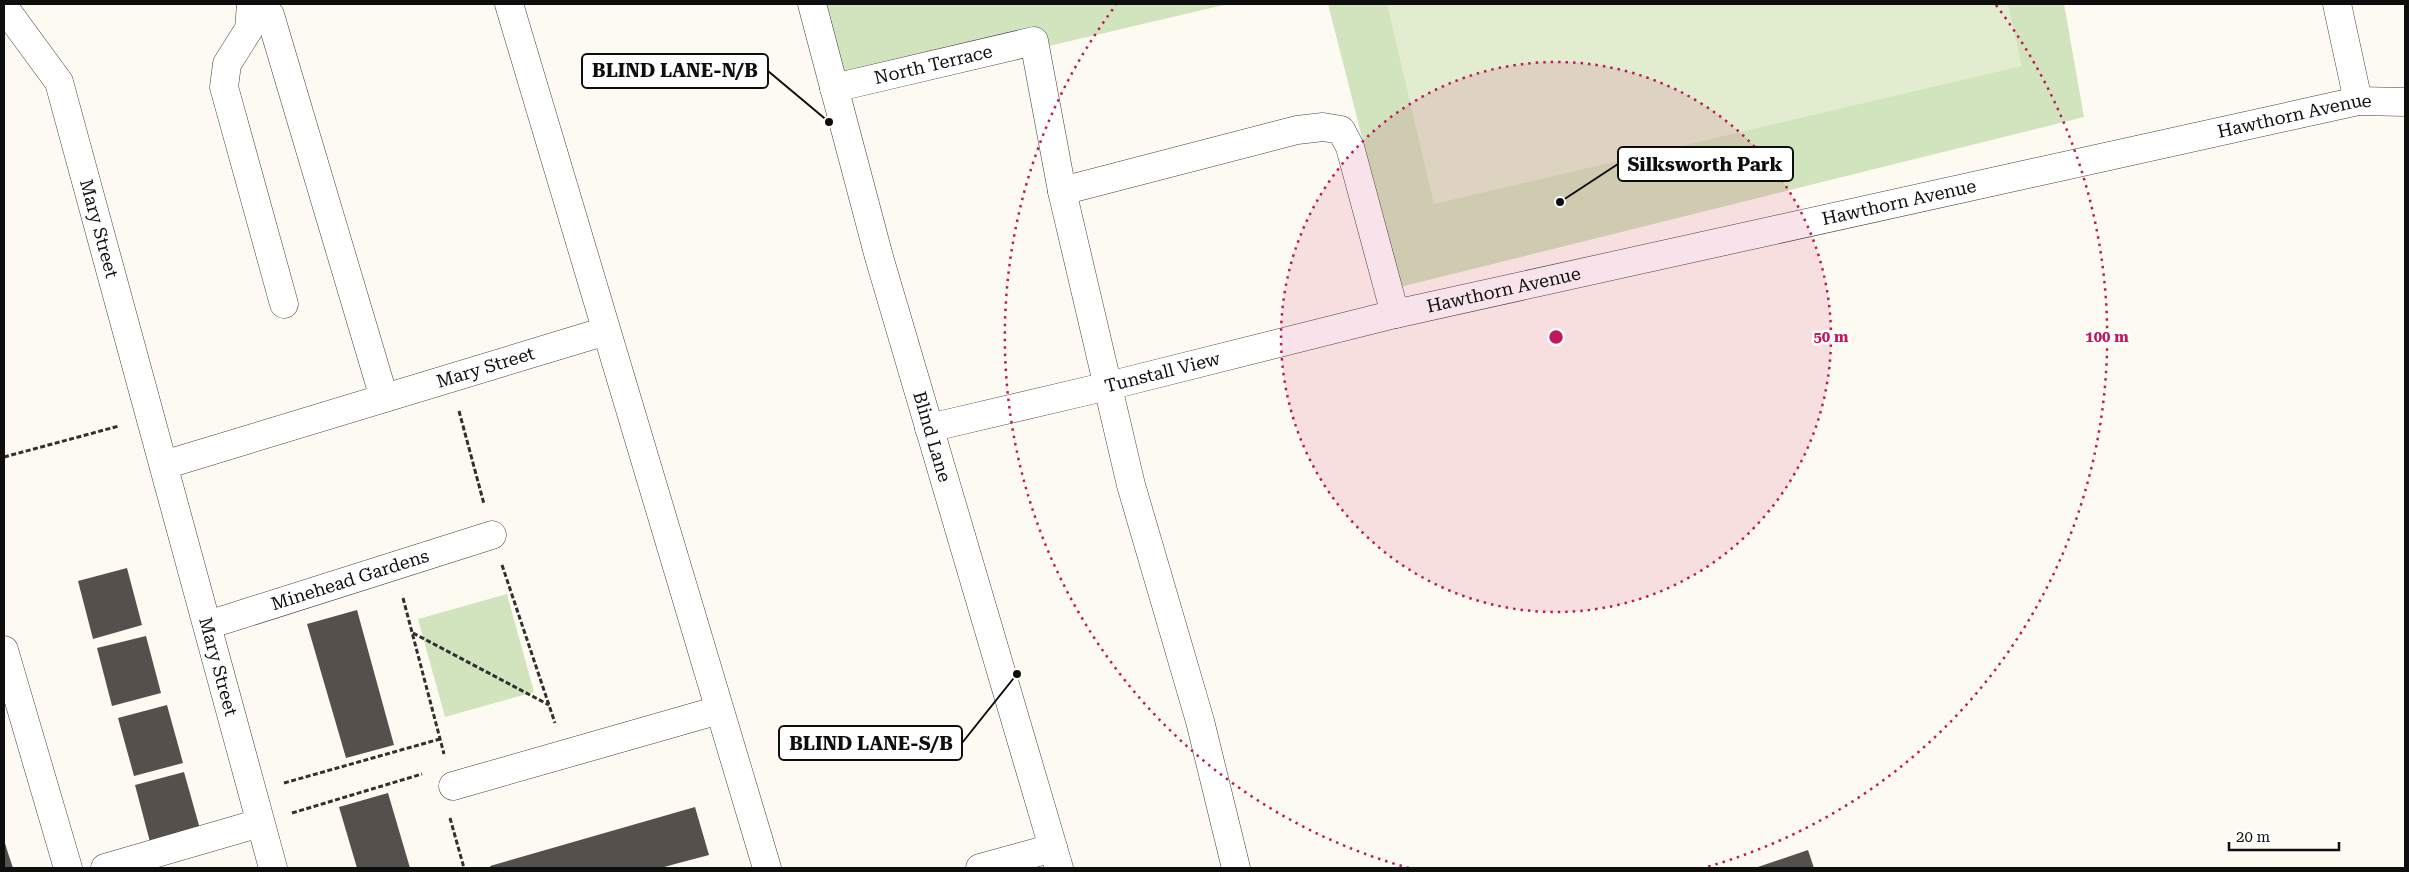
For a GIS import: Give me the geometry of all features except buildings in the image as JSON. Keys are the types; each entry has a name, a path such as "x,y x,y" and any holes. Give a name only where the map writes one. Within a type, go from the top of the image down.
{"street":[{"path":"251,4 249,29 226,64 224,87 284,304"},
{"path":"259,4 270,15 384,398"},
{"path":"509,4 767,868"},
{"name":"Blind Lane","path":"812,4 879,257 1056,858"},
{"path":"2337,4 2358,102"},
{"name":"Mary Street","path":"4,7 58,82 208,624 260,823 274,868"},
{"name":"North Terrace","path":"834,88 1034,41 1062,191"},
{"name":"Hawthorn Avenue","path":"1395,314 2358,102 2405,102"},
{"path":"1236,868 1200,721 1131,485 1062,191 1297,130 1324,127 1341,130 1350,147 1395,314"},
{"name":"Tunstall View","path":"929,428 1108,386 1395,314"},
{"name":"Mary Street","path":"164,465 606,331"},
{"name":"Minehead Gardens","path":"208,624 492,535"},
{"path":"4,650 68,868"},
{"path":"450,776 719,710"},
{"path":"106,868 260,823"},
{"path":"980,868 1056,858"}],"path":[{"path":"4,457 151,417"},
{"path":"394,565 450,776 447,808 464,868"},
{"path":"412,633 549,705"},
{"path":"252,792 440,739"},
{"path":"260,823 450,776"}],"green space":[{"path":"820,4 1228,4 1049,46 1037,32 840,78"},
{"path":"1328,4 2064,4 2084,117 1400,287"},
{"path":"1387,4 2008,4 2022,66 1434,204"},
{"path":"507,594 534,692 445,717 418,619"}],"place":[{"name":"BLIND LANE-N/B","path":"829,122"},
{"name":"Silksworth Park","path":"1560,202"},
{"name":"BLIND LANE-S/B","path":"1017,674"}]}
